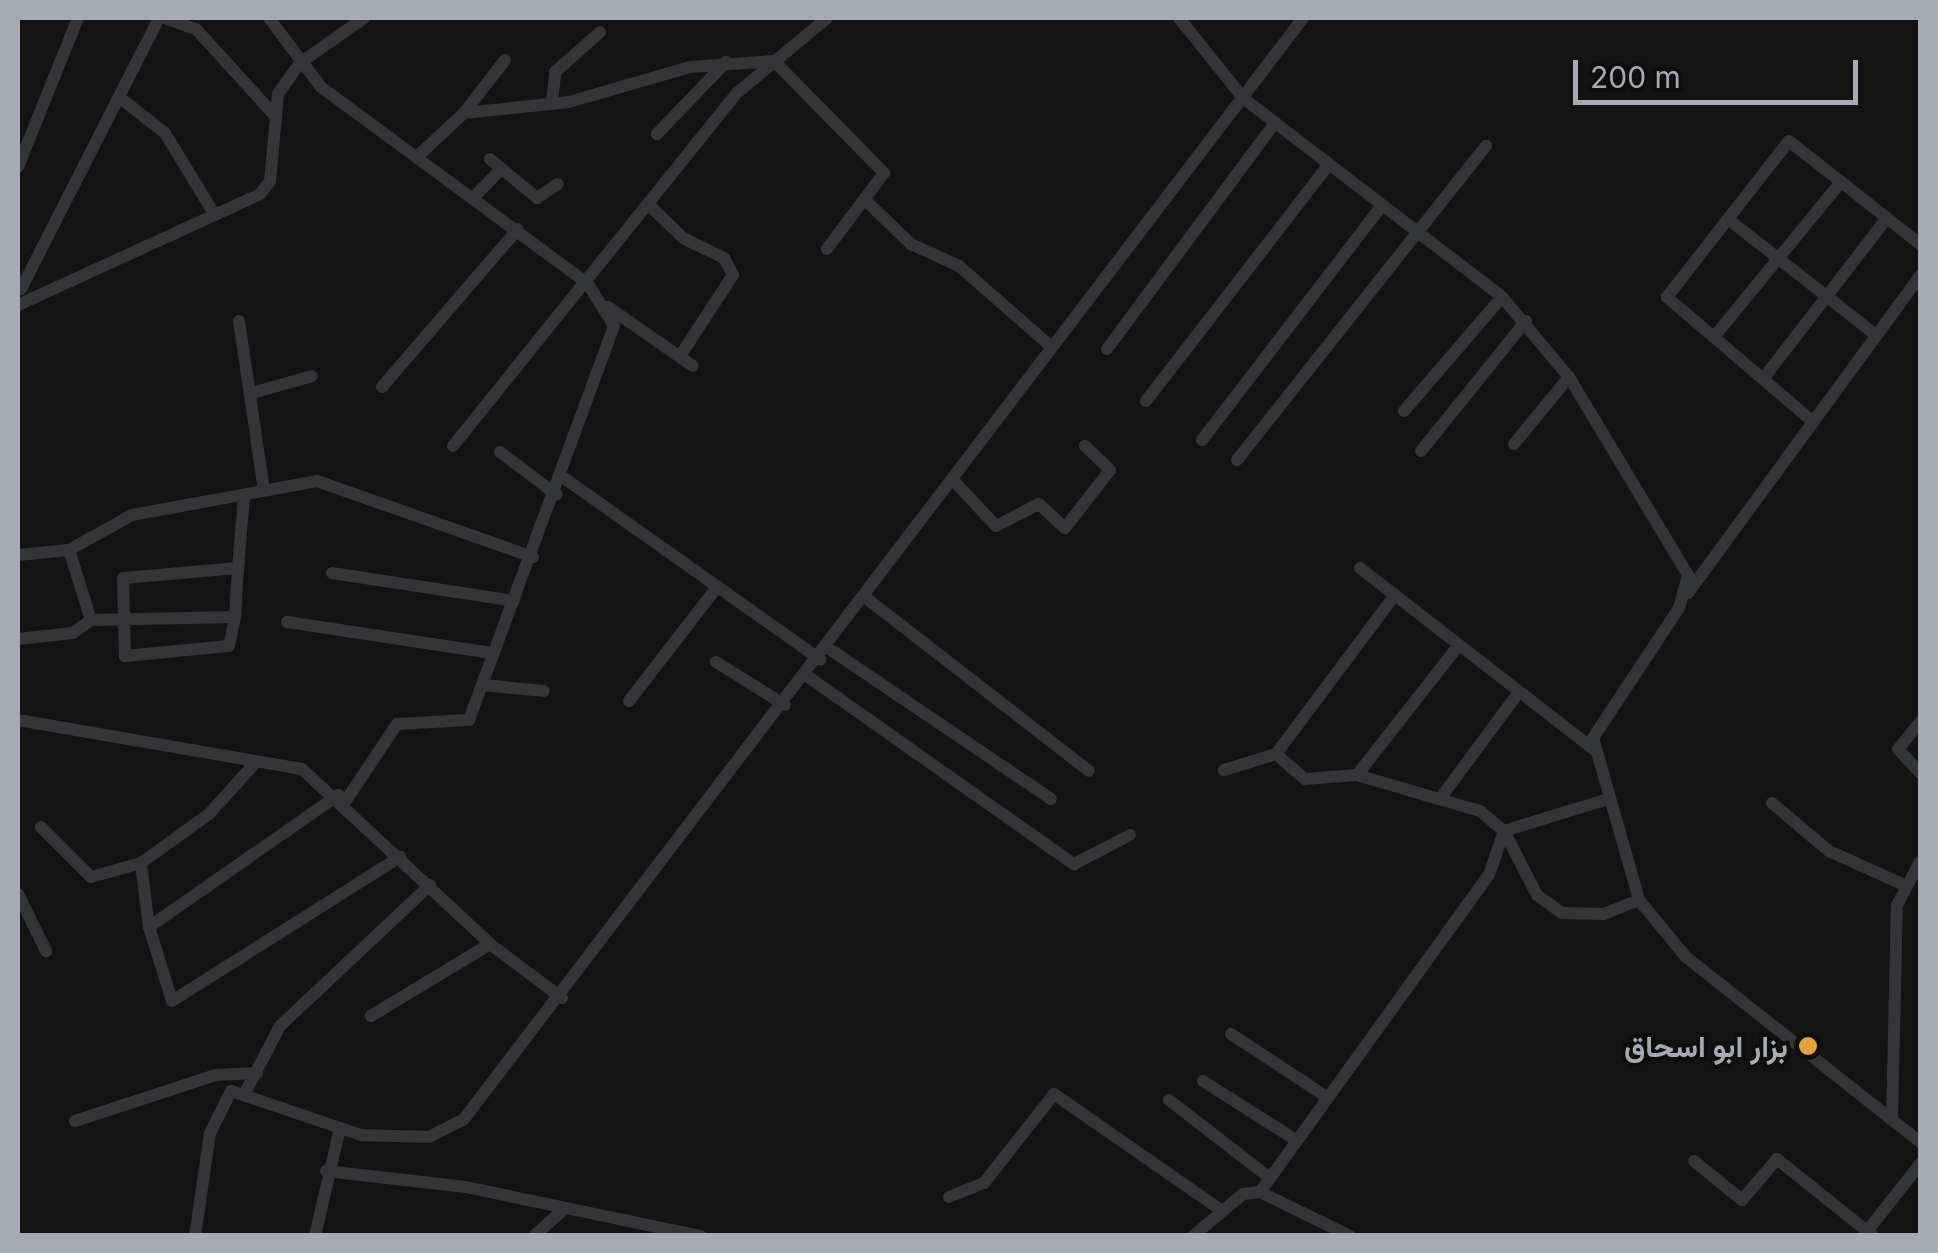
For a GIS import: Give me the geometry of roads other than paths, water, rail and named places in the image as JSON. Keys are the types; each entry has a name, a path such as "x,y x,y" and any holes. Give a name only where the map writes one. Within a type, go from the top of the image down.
{"street":[{"path":"18,168 78,18"},
{"path":"36,298 19,288 162,18 196,30 276,117"},
{"path":"269,18 300,63 350,110 420,154 588,284 608,308 693,366"},
{"path":"18,305 270,181 278,94 300,63 364,18"},
{"path":"453,446 588,284 737,92 827,18"},
{"path":"195,1236 210,1133 231,1092 246,1091 340,1128 399,1139 445,1130 562,998 954,480 1048,344 1239,92 1303,18"},
{"path":"1186,20 1239,92 1502,297 1526,321 1568,376 1681,553 1684,599"},
{"path":"552,103 555,72 600,32"},
{"path":"420,154 464,113 478,83 505,60"},
{"path":"657,134 728,60"},
{"path":"464,113 552,103 728,60 774,60 878,160 884,172 866,201 826,249"},
{"path":"118,97 165,133 212,212"},
{"path":"1106,349 1276,123"},
{"path":"1812,420 1667,297 1788,141 1920,244"},
{"path":"1237,460 1486,146"},
{"path":"474,196 495,164 537,198 558,184"},
{"path":"1146,401 1329,164"},
{"path":"1714,337 1840,182"},
{"path":"866,201 910,244 959,266 1048,344"},
{"path":"1202,440 1382,205"},
{"path":"649,206 683,238 724,258 733,275 680,356"},
{"path":"1763,379 1887,218"},
{"path":"1728,219 1876,335"},
{"path":"382,387 518,230"},
{"path":"1920,276 1812,420 1602,716 1596,751 1639,900 1686,957 1920,1142"},
{"path":"1404,411 1502,297"},
{"path":"150,927 341,799 397,724 461,726 482,685 614,346 608,308"},
{"path":"238,320 264,490"},
{"path":"1421,450 1526,321"},
{"path":"252,394 312,376"},
{"path":"1514,444 1568,376"},
{"path":"954,480 996,526 1039,504 1066,528 1110,470 1085,446"},
{"path":"500,452 557,495"},
{"path":"564,478 718,586 1050,800"},
{"path":"18,555 69,550 132,515 317,480 533,557"},
{"path":"238,568 123,578 120,618 125,656 209,654 229,646 235,617 244,496"},
{"path":"69,550 91,620"},
{"path":"1360,568 1596,751"},
{"path":"332,574 514,601"},
{"path":"629,701 718,586"},
{"path":"1224,770 1276,754 1395,595"},
{"path":"866,598 1089,771"},
{"path":"18,639 72,633 91,620 235,617"},
{"path":"288,622 492,653"},
{"path":"1356,775 1459,645"},
{"path":"716,662 785,706"},
{"path":"807,676 1074,864 1130,835"},
{"path":"482,685 544,691"},
{"path":"1442,796 1519,692"},
{"path":"18,720 302,769 341,799 490,944 562,998"},
{"path":"1920,722 1898,749 1920,772"},
{"path":"1276,754 1305,779 1356,775 1442,796 1504,831 1537,895 1562,913 1604,914 1639,900"},
{"path":"41,827 91,877 142,862 209,814 256,762"},
{"path":"1504,831 1608,799"},
{"path":"1772,803 1829,852 1902,884"},
{"path":"1194,1236 1221,1210 1260,1192 1324,1095 1489,875 1504,831"},
{"path":"142,862 150,927 172,1002 400,857"},
{"path":"1892,1120 1897,905 1902,884 1920,862"},
{"path":"246,1091 280,1026 430,885"},
{"path":"18,894 46,951"},
{"path":"370,1016 490,944"},
{"path":"1231,1034 1324,1095"},
{"path":"75,1121 216,1075 257,1073"},
{"path":"1203,1081 1294,1139"},
{"path":"950,1196 984,1184 1054,1094 1221,1210"},
{"path":"1169,1100 1270,1178"},
{"path":"315,1236 326,1170 340,1128"},
{"path":"1694,1161 1742,1200 1777,1159 1868,1234 1920,1164"},
{"path":"326,1170 701,1236"},
{"path":"1260,1192 1350,1236"},
{"path":"534,1236 564,1209"}],"place":[{"name":"بزار ابو اسحاق","path":"1808,1046"}]}
